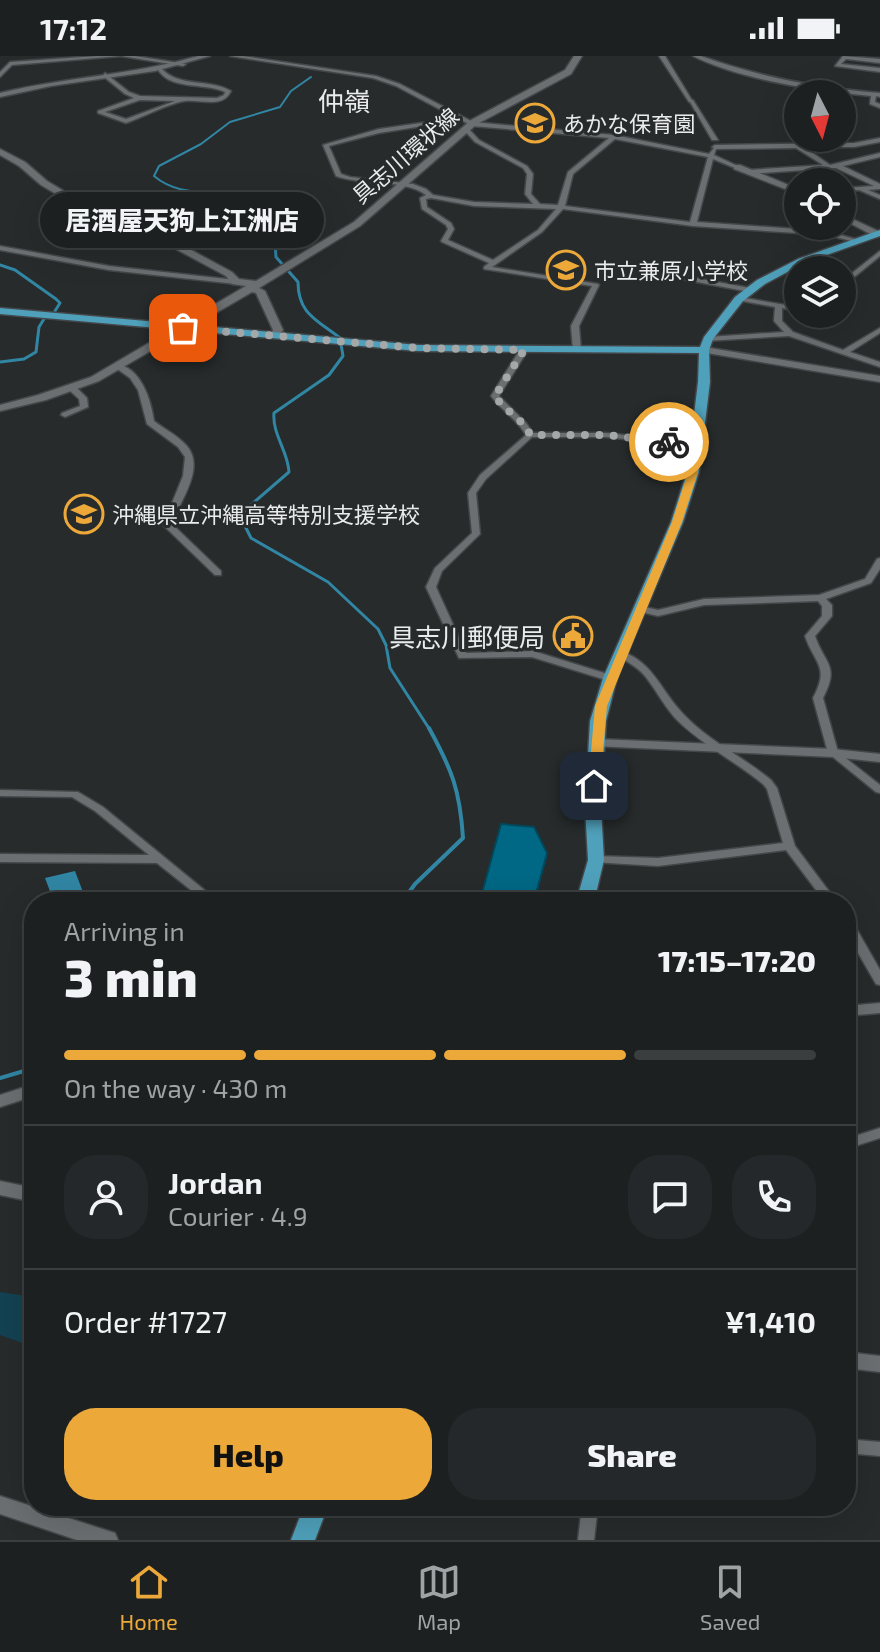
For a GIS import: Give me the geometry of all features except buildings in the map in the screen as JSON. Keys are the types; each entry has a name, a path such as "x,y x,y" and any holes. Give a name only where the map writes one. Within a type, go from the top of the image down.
{"main road":[{"path":"0,95 105,75 159,69 206,56"},
{"name":"具志川環状線","path":"0,408 72,388 119,366 344,233 469,126 492,110 568,72 578,56"},
{"path":"0,152 91,211 107,225 177,246 229,274 236,282 253,286 260,291 278,330 274,336"},
{"path":"588,892 596,860 593,807 598,721 610,678 677,522 693,472 706,344 739,299 750,290 801,261 878,234"},
{"path":"0,311 428,349 577,350 706,344"},
{"path":"303,1540 312,1516"}],"street":[{"path":"5,56 10,64"},
{"path":"0,75 10,64 118,56"},
{"path":"124,56 183,64"},
{"path":"233,56 374,77 398,85 460,119 469,126 477,141 525,167 530,174 528,194 538,206"},
{"path":"662,56 715,138 693,224"},
{"path":"696,56 716,64 798,84 877,95 872,103 880,106"},
{"path":"880,61 849,57 837,65 880,70"},
{"path":"159,69 164,78 173,81 220,86 228,91 218,100 183,99 139,98 100,112 126,121 183,99"},
{"path":"105,75 127,93 139,98"},
{"path":"431,196 427,191 401,185 349,181 338,175 326,145 379,131 460,119"},
{"path":"469,126 614,137 711,156 784,186"},
{"path":"577,350 575,326 596,285 486,268 540,231 561,207 570,173 614,137"},
{"path":"856,145 880,140"},
{"path":"715,147 784,145"},
{"path":"807,152 828,166"},
{"path":"748,172 837,166 880,155"},
{"path":"837,166 880,186"},
{"path":"856,189 880,186"},
{"path":"861,189 880,197"},
{"path":"494,263 444,241 451,229 449,224 424,208 423,198 431,196 474,204 561,207 693,224 827,233 859,241"},
{"path":"856,223 878,234"},
{"path":"0,248 109,268 236,282"},
{"path":"856,273 880,253"},
{"path":"662,274 750,290"},
{"path":"739,299 784,307"},
{"path":"779,306 778,321 790,334"},
{"path":"843,353 880,330"},
{"path":"706,344 790,334 880,365"},
{"path":"706,344 880,379"},
{"path":"524,350 495,396 503,408 527,427 530,435"},
{"path":"119,366 138,380 147,401 150,422 183,446 190,455 190,469 167,525 218,573"},
{"path":"65,415 84,407 83,398 72,388"},
{"path":"610,678 533,654 462,656 431,587 438,570 476,534 472,493 483,477 530,435 606,435 698,445"},
{"path":"640,609 658,613 704,602 820,598 868,581 880,561"},
{"path":"820,598 827,605 827,616 810,636 828,669 828,681 818,698 833,753 880,790"},
{"path":"621,654 646,667 679,716 716,747 767,782 789,846 824,892"},
{"path":"597,743 833,753 880,758"},
{"path":"0,793 74,794 99,809 201,892"},
{"path":"596,860 658,862 789,846"},
{"path":"0,858 160,859"},
{"path":"856,939 880,981"},
{"path":"856,1010 880,1008"},
{"path":"0,1101 24,1093"},
{"path":"856,1141 880,1133"},
{"path":"0,1188 24,1193"},
{"path":"856,1361 880,1364"},
{"path":"856,1447 880,1449"},
{"path":"0,1505 24,1513"},
{"path":"34,1516 107,1540"},
{"path":"586,1540 589,1516"}],"shaded area":[{"path":"75,871 83,892 50,892 45,878"},
{"path":"0,1292 24,1296 24,1343 0,1335"}],"waterway":[{"path":"274,229 264,213 250,202 186,190 154,176 159,166 201,144 230,122 280,107 291,91 311,77"},
{"path":"274,229 276,257 298,282 305,309 340,338 343,356 329,375 274,413 275,428 289,472 245,510 242,520 251,538 328,582 378,629 386,645 390,668 430,730"},
{"path":"0,265 15,270 56,299 60,303 55,311"},
{"path":"0,362 24,359 36,352 39,327 44,319"},
{"path":"409,892 463,838 454,781 429,728"},
{"path":"0,1078 24,1071"}],"way so far":[{"path":"183,328 418,348 524,350 495,396 503,408 527,427 530,435 606,435 669,442"}],"place":[{"name":"あかな保育園","path":"535,123"},
{"name":"市立兼原小学校","path":"566,270"},
{"name":"居酒屋天狗上江洲店","path":"183,328"},
{"name":"沖縄県立沖縄高等特別支援学校","path":"84,514"},
{"name":"具志川郵便局","path":"573,636"}],"district":[{"name":"仲嶺","path":"344,100"}],"route":[{"path":"594,786 601,706 677,522 693,472 698,445 669,442"}]}
